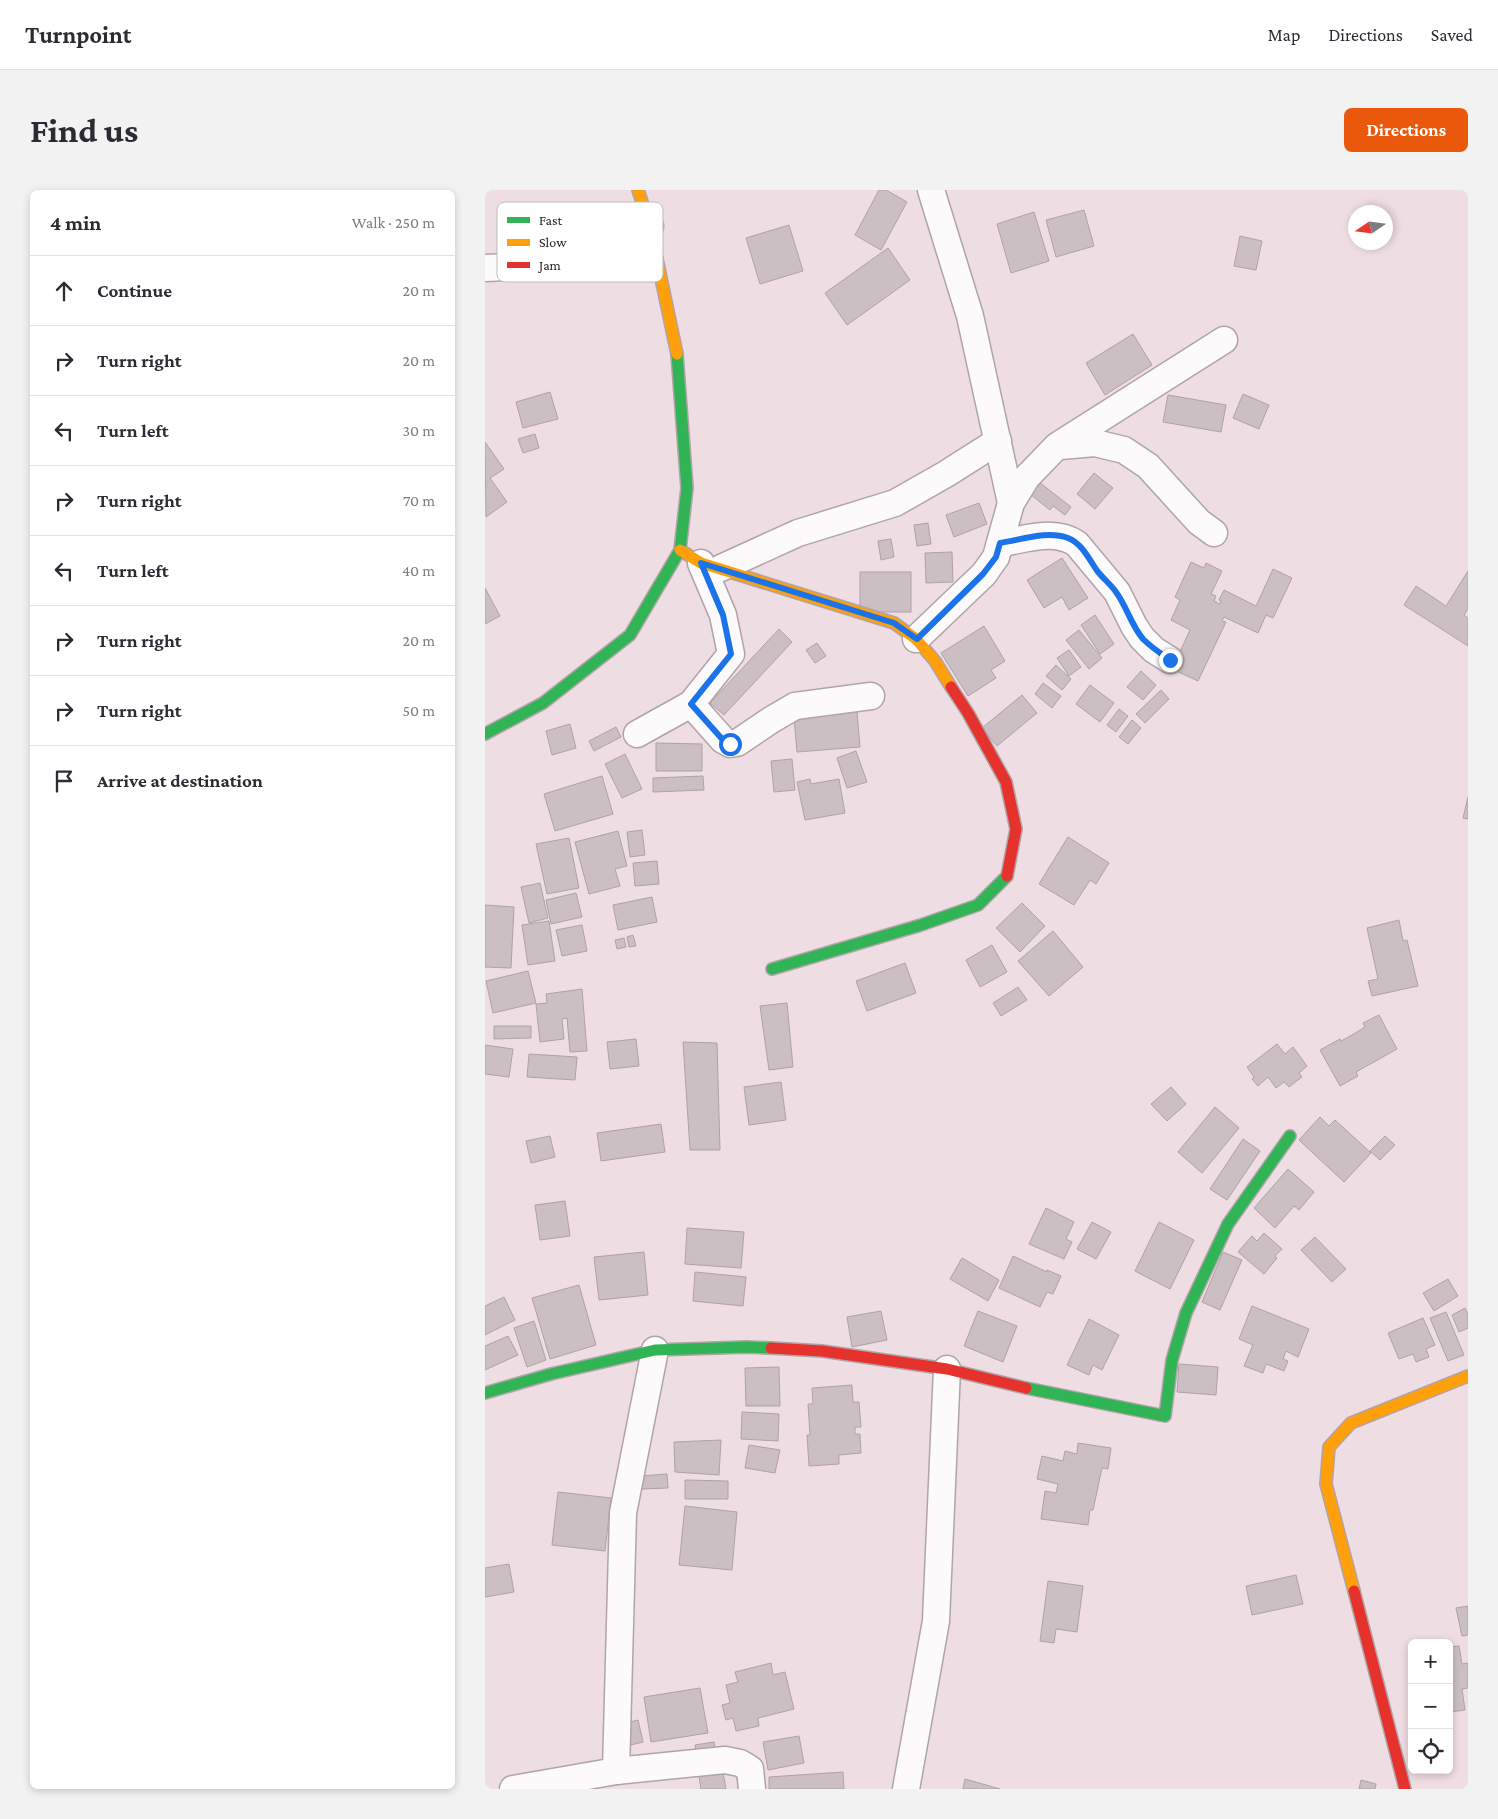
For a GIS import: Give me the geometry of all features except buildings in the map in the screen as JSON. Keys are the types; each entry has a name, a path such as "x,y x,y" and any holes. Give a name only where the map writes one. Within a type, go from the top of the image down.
{"street":[{"path":"638,190 642,202"},
{"path":"931,190 970,316 1011,503"},
{"path":"637,734 691,704 731,654 723,615 701,560 687,488 676,345 662,282"},
{"path":"917,639 983,574 996,557 1011,503 1027,477 1057,446 1224,340"},
{"path":"485,734 543,703 630,635 701,560 895,503 946,474 997,441"},
{"path":"1057,446 1095,443 1124,450 1147,466 1199,522 1214,533"},
{"path":"1000,543 1033,537 1052,536 1068,538 1077,544 1099,573 1117,592 1127,614 1142,638 1154,650 1170,660"},
{"path":"701,560 894,623 917,639 935,661 968,714 1006,782 1016,829 1007,876 978,905 921,925 773,968"},
{"path":"691,704 723,740 730,744 737,743 795,706 871,696"},
{"path":"485,1393 551,1374 655,1350 747,1348 822,1351 947,1369 1034,1390 1165,1416 1173,1360 1186,1313 1228,1224 1290,1136"},
{"path":"616,1771 623,1513 655,1350"},
{"path":"906,1789 936,1621 947,1369"},
{"path":"1405,1789 1326,1484 1329,1447 1351,1423 1468,1376"},
{"path":"513,1789 616,1771 725,1760 740,1763 750,1769 752,1789"}],"traffic: fast":[{"path":"485,734 543,703 630,635 680,550 687,488 677,354"},
{"path":"772,969 921,925 978,905 1007,876"},
{"path":"1026,1388 1165,1416 1172,1360 1186,1313 1228,1224 1290,1136"},
{"path":"485,1393 551,1374 655,1350 771,1348"}],"traffic: slow":[{"path":"638,190 642,202"},
{"path":"662,282 677,354"},
{"path":"680,550 701,563 894,623 916,639 935,661 951,687"},
{"path":"1354,1591 1326,1484 1329,1447 1351,1423 1468,1376"}],"traffic: jam":[{"path":"951,687 968,713 1006,782 1016,829 1007,876"},
{"path":"771,1348 822,1351 947,1369 1026,1388"},
{"path":"1354,1591 1405,1789"}],"route":[{"path":"730,744 723,740 691,704 731,654 723,615 701,563 894,623 917,639 983,574 996,557 1000,543 1033,537 1052,536 1068,538 1077,544 1099,573 1117,592 1127,614 1142,638 1154,650 1170,660"}]}
